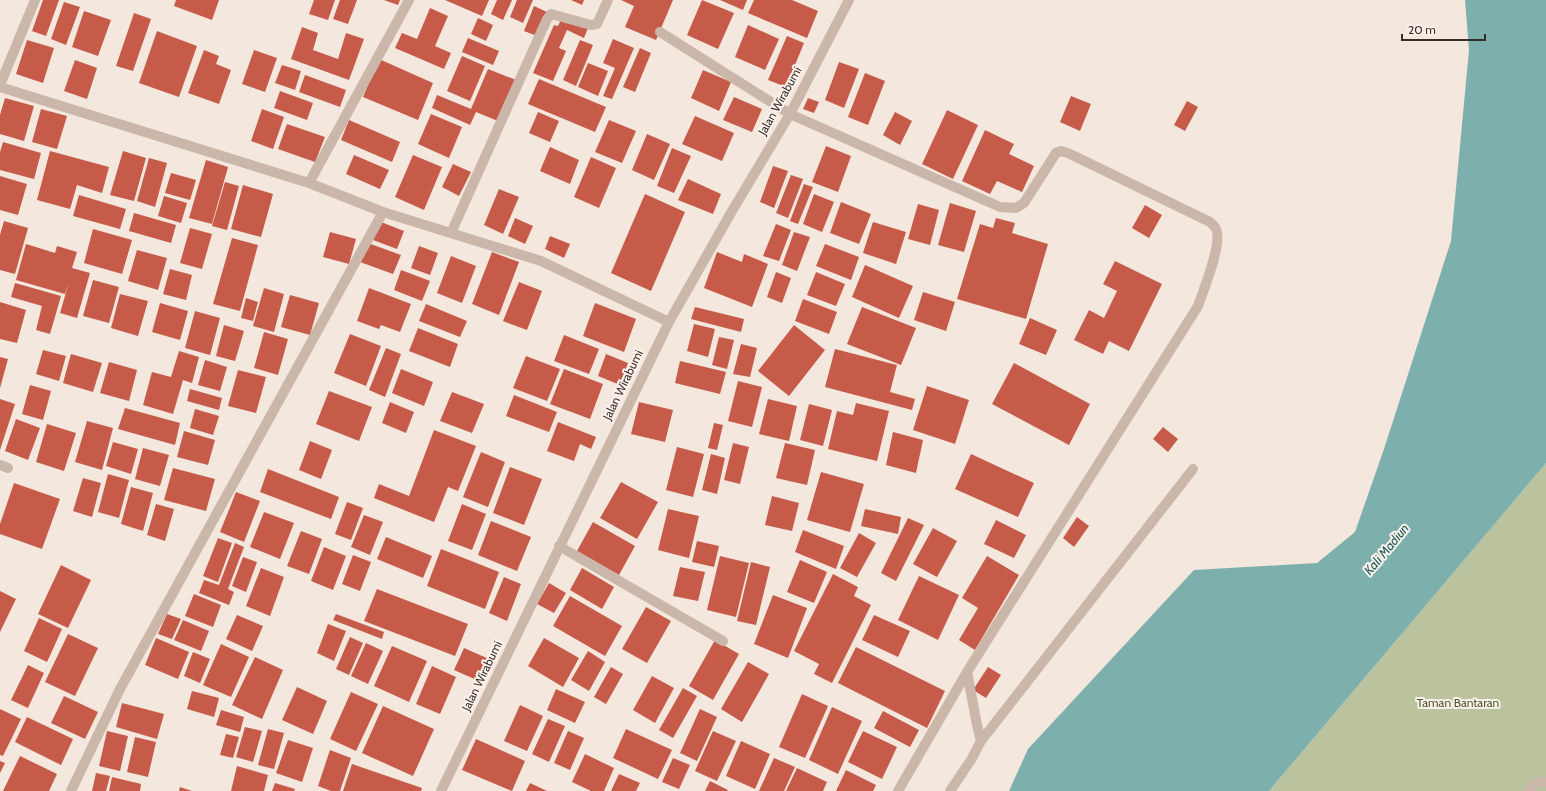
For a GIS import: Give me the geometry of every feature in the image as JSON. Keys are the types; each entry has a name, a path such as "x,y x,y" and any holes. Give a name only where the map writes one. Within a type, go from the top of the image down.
{"street":[{"path":"35,0 0,86 309,183 383,212 541,261 669,322"},
{"path":"309,183 409,0"},
{"path":"451,233 551,14 591,25 597,24 608,0"},
{"name":"Jalan Wirabumi","path":"441,791 669,322 732,211 790,114 849,0"},
{"path":"660,32 790,114 1000,207 1016,208 1024,203 1056,153 1061,151 1068,153 1210,222 1217,229 1218,239 1214,259 1198,306 967,672 898,791"},
{"path":"70,791 120,689 383,212"},
{"path":"950,791 971,760 981,741 1193,469"},
{"path":"559,546 723,640"},
{"path":"967,672 981,741"},
{"path":"1528,791 1538,782 1546,782"}],"green space":[{"name":"Taman Bantaran","path":"1546,463 1546,791 1269,791"}],"water":[{"name":"Kali Madiun","path":"1465,0 1546,0 1546,463 1269,791 1009,791 1028,749 1194,570 1317,563 1355,532 1384,449 1451,241 1469,50"}],"building":[{"path":"43,0 59,0 46,36 32,31"},
{"path":"176,0 219,0 212,20 174,6"},
{"path":"314,0 335,0 328,20 309,14"},
{"path":"340,0 357,0 348,24 333,19"},
{"path":"384,0 400,0 398,5"},
{"path":"445,0 489,0 482,16"},
{"path":"497,0 512,0 503,20 491,14"},
{"path":"517,0 533,0 523,23 510,17"},
{"path":"571,0 584,0 582,5"},
{"path":"621,0 673,0 656,40 625,27 634,6"},
{"path":"702,0 734,13 718,49 687,35"},
{"path":"720,0 747,0 743,10"},
{"path":"754,0 792,0 818,11 807,38 748,13"},
{"path":"64,2 80,7 66,45 51,39"},
{"path":"534,6 547,12 537,36 524,31"},
{"path":"430,8 448,16 435,46 451,53 444,69 395,48 402,33 417,39"},
{"path":"84,11 111,20 98,56 72,47"},
{"path":"134,13 151,19 133,71 116,66"},
{"path":"562,17 588,28 584,38 567,30 559,48 566,51 553,81 533,73 554,25 558,26"},
{"path":"478,18 493,25 486,41 471,34"},
{"path":"748,25 779,39 765,70 735,57"},
{"path":"302,27 318,33 313,50 338,59 346,33 364,39 349,80 291,59"},
{"path":"157,31 197,46 179,97 139,83"},
{"path":"787,36 804,43 786,87 768,80"},
{"path":"468,38 499,51 493,65 462,52"},
{"path":"613,39 634,48 612,99 603,96 615,68 603,63"},
{"path":"27,40 54,48 43,83 16,74"},
{"path":"580,40 593,45 576,86 563,80"},
{"path":"640,48 651,53 635,92 623,87"},
{"path":"204,50 219,56 216,64 231,70 219,104 188,93"},
{"path":"254,50 277,58 265,92 242,84"},
{"path":"462,56 485,66 470,101 447,91"},
{"path":"379,59 433,83 418,120 363,97"},
{"path":"75,60 97,68 87,99 64,91"},
{"path":"839,62 859,69 844,108 825,100"},
{"path":"588,63 608,71 598,96 578,87"},
{"path":"282,65 301,71 295,90 275,83"},
{"path":"488,69 516,80 498,121 476,112 470,125 432,108 437,95 471,109"},
{"path":"703,70 731,82 719,111 691,98"},
{"path":"865,73 885,81 868,125 848,117"},
{"path":"305,75 346,90 340,107 299,92"},
{"path":"539,79 606,107 595,132 528,104"},
{"path":"280,91 313,103 307,120 274,108"},
{"path":"1071,96 1091,104 1080,131 1060,122"},
{"path":"734,97 762,109 752,132 723,120"},
{"path":"5,98 34,106 24,141 0,134 0,115"},
{"path":"808,98 819,102 814,113 803,109"},
{"path":"1187,101 1198,107 1185,131 1174,125"},
{"path":"41,109 67,116 57,149 32,142"},
{"path":"262,109 284,117 273,149 251,141"},
{"path":"947,110 978,125 953,179 922,164"},
{"path":"538,112 559,121 550,142 529,133"},
{"path":"895,112 912,121 900,145 883,135"},
{"path":"431,114 462,127 449,158 418,144"},
{"path":"695,116 734,133 722,161 682,144"},
{"path":"349,120 400,142 392,162 341,140"},
{"path":"609,120 636,131 622,163 595,152"},
{"path":"287,124 325,137 315,162 278,149"},
{"path":"985,130 1014,144 1009,154 1034,166 1022,192 997,181 990,194 962,181"},
{"path":"647,134 670,144 654,180 632,170"},
{"path":"3,142 41,153 34,179 0,170 0,152"},
{"path":"826,146 851,156 838,192 812,182"},
{"path":"550,147 579,160 570,184 540,171"},
{"path":"672,148 691,156 674,193 657,186"},
{"path":"50,151 109,167 102,193 77,185 70,209 37,200"},
{"path":"123,151 146,158 134,201 110,195"},
{"path":"354,155 389,170 380,189 346,174"},
{"path":"413,155 442,167 424,210 395,197"},
{"path":"591,157 616,168 599,208 574,197"},
{"path":"149,158 167,163 155,207 137,201"},
{"path":"206,160 228,167 212,224 189,218"},
{"path":"453,164 471,172 459,196 442,187"},
{"path":"773,166 788,171 774,208 760,202"},
{"path":"171,173 196,180 190,200 165,193"},
{"path":"791,175 803,179 788,218 776,213"},
{"path":"0,176 27,184 18,215 0,210"},
{"path":"688,179 721,194 713,214 678,200"},
{"path":"225,182 239,186 227,230 212,226"},
{"path":"804,184 813,187 798,224 790,221"},
{"path":"243,185 273,194 261,237 231,229"},
{"path":"499,189 519,197 503,234 484,225"},
{"path":"645,194 685,212 651,291 611,273"},
{"path":"814,194 834,202 822,232 803,224"},
{"path":"79,195 126,209 120,229 73,216"},
{"path":"164,196 187,203 181,223 158,216"},
{"path":"841,202 871,214 859,244 830,233"},
{"path":"950,203 976,211 964,252 938,245"},
{"path":"918,204 939,210 930,245 908,239"},
{"path":"1145,205 1162,215 1149,238 1132,228"},
{"path":"134,213 176,225 171,243 129,231"},
{"path":"515,218 533,226 525,244 508,236"},
{"path":"996,218 1015,223 1012,233 1048,244 1026,319 957,299 980,224 993,228"},
{"path":"4,221 28,228 15,274 0,270 0,235"},
{"path":"381,222 404,231 397,249 373,240"},
{"path":"873,222 906,232 896,264 863,253"},
{"path":"776,224 791,230 779,261 763,256"},
{"path":"190,228 212,234 202,269 180,263"},
{"path":"93,229 132,240 122,274 84,263"},
{"path":"330,232 356,239 349,264 323,257"},
{"path":"794,232 810,237 797,271 782,265"},
{"path":"550,236 570,244 564,258 545,249"},
{"path":"232,238 258,245 240,311 213,304"},
{"path":"368,243 401,255 393,274 360,262"},
{"path":"26,244 55,253 57,246 77,252 72,268 90,273 77,318 60,313 69,282 65,294 16,280"},
{"path":"825,244 859,257 851,280 816,266"},
{"path":"419,246 438,253 430,275 411,268"},
{"path":"137,250 167,258 158,290 128,281"},
{"path":"492,252 519,262 499,315 472,304"},
{"path":"717,252 742,262 744,254 768,264 752,307 704,288"},
{"path":"451,256 476,266 462,303 437,293"},
{"path":"1115,261 1162,284 1129,351 1109,341 1103,354 1074,340 1089,310 1104,318 1117,291 1103,284"},
{"path":"865,265 913,286 899,318 852,297"},
{"path":"170,269 192,275 186,300 163,294"},
{"path":"401,270 430,281 422,301 394,290"},
{"path":"776,272 791,278 782,303 767,297"},
{"path":"816,272 845,284 836,306 807,295"},
{"path":"93,280 119,287 109,323 83,316"},
{"path":"519,282 542,291 527,330 503,321"},
{"path":"15,283 61,296 50,334 36,330 42,306 11,297"},
{"path":"264,288 284,294 274,332 253,326"},
{"path":"369,288 411,304 400,332 381,325 379,329 357,321"},
{"path":"923,292 955,302 946,331 914,320"},
{"path":"120,294 148,301 138,336 111,328"},
{"path":"290,295 319,303 310,335 281,327"},
{"path":"246,298 258,302 253,321 241,318"},
{"path":"803,299 837,312 829,334 795,321"},
{"path":"0,302 26,310 17,343 0,339"},
{"path":"160,303 188,311 180,340 152,332"},
{"path":"595,303 636,319 624,352 583,336"},
{"path":"426,304 467,321 460,337 419,321"},
{"path":"695,307 744,319 741,332 691,319"},
{"path":"862,307 916,328 901,365 847,344"},
{"path":"195,311 220,318 210,355 185,348"},
{"path":"1030,318 1057,330 1046,355 1019,344"},
{"path":"694,324 715,329 708,357 687,351"},
{"path":"224,325 244,331 235,361 216,356"},
{"path":"794,325 825,350 789,396 758,371"},
{"path":"418,328 458,344 450,367 409,351"},
{"path":"264,332 288,339 278,375 254,368"},
{"path":"350,334 381,346 366,386 334,373"},
{"path":"564,335 599,349 589,374 554,361"},
{"path":"719,337 734,340 727,369 712,365"},
{"path":"741,344 757,348 750,377 733,374"},
{"path":"386,348 401,354 385,397 369,390"},
{"path":"835,349 897,365 890,392 915,399 912,410 825,387"},
{"path":"43,350 66,356 59,381 36,374"},
{"path":"179,351 199,357 192,383 183,380 173,414 143,405 152,372 171,377"},
{"path":"71,354 102,363 93,392 63,383"},
{"path":"606,354 628,363 620,385 598,376"},
{"path":"526,356 560,369 547,401 513,388"},
{"path":"0,357 8,359 0,388"},
{"path":"205,360 227,367 220,391 198,385"},
{"path":"680,361 726,372 720,394 675,383"},
{"path":"109,362 137,370 129,401 100,393"},
{"path":"1014,363 1090,404 1069,445 992,404"},
{"path":"401,369 433,382 424,406 392,393"},
{"path":"564,369 603,384 590,419 550,404"},
{"path":"238,370 266,377 256,413 228,406"},
{"path":"738,381 762,387 752,427 728,421"},
{"path":"30,385 51,391 43,420 22,414"},
{"path":"927,386 969,400 955,444 913,430"},
{"path":"190,389 222,398 219,410 187,401"},
{"path":"329,391 372,407 359,441 316,424"},
{"path":"452,392 484,404 472,433 440,421"},
{"path":"514,395 557,412 549,432 506,416"},
{"path":"0,399 15,404 0,450"},
{"path":"768,399 797,406 789,441 759,434"},
{"path":"390,402 414,412 406,433 382,423"},
{"path":"639,402 673,410 665,442 631,434"},
{"path":"856,403 889,411 877,461 828,449 837,411 853,415"},
{"path":"809,404 832,410 823,446 800,440"},
{"path":"125,408 180,423 175,445 118,429"},
{"path":"195,409 219,416 213,435 190,428"},
{"path":"16,419 40,428 28,460 5,451"},
{"path":"87,421 113,428 102,470 75,462"},
{"path":"558,422 596,437 591,449 580,444 574,461 547,451"},
{"path":"714,423 723,425 717,450 708,448"},
{"path":"47,424 76,433 64,471 36,462"},
{"path":"1163,427 1178,439 1168,452 1153,439"},
{"path":"434,430 476,446 458,491 448,487 434,522 374,498 379,484 409,496"},
{"path":"184,431 215,440 208,465 177,457"},
{"path":"893,432 923,440 916,473 886,465"},
{"path":"310,441 332,450 321,479 299,470"},
{"path":"113,442 138,449 131,474 106,466"},
{"path":"733,443 749,447 740,484 724,480"},
{"path":"785,443 815,450 807,485 776,478"},
{"path":"677,447 704,454 693,497 666,490"},
{"path":"143,448 169,455 160,486 135,479"},
{"path":"481,452 505,462 488,507 463,497"},
{"path":"711,454 725,458 717,494 702,490"},
{"path":"971,454 1034,483 1018,517 955,489"},
{"path":"510,467 542,479 524,525 493,513"},
{"path":"173,468 215,479 206,511 164,500"},
{"path":"268,469 339,497 331,519 260,492"},
{"path":"821,472 864,484 850,532 807,520"},
{"path":"108,474 129,480 119,518 98,512"},
{"path":"83,478 101,483 92,517 73,511"},
{"path":"621,482 658,502 637,539 600,518"},
{"path":"14,483 60,499 42,549 0,534 0,524"},
{"path":"131,487 153,493 143,531 121,524"},
{"path":"236,492 260,501 244,542 220,532"},
{"path":"772,496 799,503 792,531 765,525"},
{"path":"347,502 363,508 351,540 335,534"},
{"path":"156,504 174,509 165,541 147,535"},
{"path":"462,504 486,514 472,550 448,541"},
{"path":"668,509 699,516 689,558 658,550"},
{"path":"865,509 901,517 898,534 861,526"},
{"path":"264,512 294,523 280,559 250,547"},
{"path":"364,515 383,522 370,555 351,547"},
{"path":"1077,517 1089,526 1074,547 1063,538"},
{"path":"908,518 924,525 896,581 881,573"},
{"path":"996,520 1026,535 1014,558 984,544"},
{"path":"491,521 531,537 517,571 478,555"},
{"path":"593,522 635,546 619,575 577,551"},
{"path":"933,528 957,541 937,577 913,564"},
{"path":"803,530 844,546 836,569 795,552"},
{"path":"301,531 322,539 309,574 287,566"},
{"path":"859,533 876,543 857,577 840,568"},
{"path":"386,537 432,556 423,578 377,559"},
{"path":"218,538 232,543 218,582 203,576"},
{"path":"697,541 719,546 714,567 692,562"},
{"path":"235,543 244,547 228,589 234,592 229,605 199,593 204,580 219,585"},
{"path":"324,547 346,556 333,590 311,581"},
{"path":"441,549 499,572 485,609 427,586"},
{"path":"353,555 371,562 360,591 342,584"},
{"path":"720,556 749,563 736,617 707,610"},
{"path":"987,556 1019,575 975,650 959,640 978,608 962,598"},
{"path":"243,557 257,562 246,592 232,586"},
{"path":"800,560 827,572 814,603 787,592"},
{"path":"751,562 770,567 756,625 737,621"},
{"path":"61,565 91,580 68,628 38,614"},
{"path":"680,567 705,572 698,601 673,596"},
{"path":"261,568 284,577 270,616 246,606"},
{"path":"582,568 614,587 602,609 570,590"},
{"path":"833,574 858,587 854,596 871,605 832,683 814,674 819,664 794,651"},
{"path":"919,576 959,595 938,640 898,620"},
{"path":"504,577 521,584 507,621 489,613"},
{"path":"549,583 566,593 554,613 537,604"},
{"path":"377,589 468,624 455,656 364,621"},
{"path":"0,591 16,599 0,632"},
{"path":"194,594 221,605 213,627 185,616"},
{"path":"773,595 807,608 788,658 754,644"},
{"path":"570,596 622,626 605,656 553,626"},
{"path":"646,607 671,621 647,663 622,649"},
{"path":"167,614 181,619 172,639 158,634"},
{"path":"336,614 384,632 382,639 333,620"},
{"path":"237,615 263,626 252,651 226,639"},
{"path":"874,615 910,631 898,657 862,640"},
{"path":"39,618 62,629 47,662 24,651"},
{"path":"183,620 209,631 201,651 174,640"},
{"path":"328,624 346,631 334,661 317,653"},
{"path":"68,634 98,648 75,696 45,682"},
{"path":"350,637 363,643 349,675 336,669"},
{"path":"156,638 189,652 178,679 145,665"},
{"path":"544,638 579,658 563,687 528,666"},
{"path":"715,640 739,654 713,700 689,686"},
{"path":"366,643 383,651 368,684 351,676"},
{"path":"221,644 249,657 231,697 203,685"},
{"path":"392,646 427,661 409,702 374,686"},
{"path":"856,647 945,691 927,728 838,683"},
{"path":"464,648 489,659 479,681 454,670"},
{"path":"588,651 605,662 589,691 571,680"},
{"path":"193,652 210,659 200,683 184,676"},
{"path":"255,657 283,670 262,719 232,705"},
{"path":"748,662 769,674 742,722 721,709"},
{"path":"28,665 44,673 28,708 11,700"},
{"path":"432,666 456,677 440,714 416,704"},
{"path":"611,667 623,674 606,704 594,697"},
{"path":"988,667 1001,675 986,698 973,690"},
{"path":"652,676 674,688 655,723 633,710"},
{"path":"297,687 327,701 313,734 282,720"},
{"path":"683,688 697,696 673,738 659,730"},
{"path":"556,689 585,702 575,723 547,710"},
{"path":"192,691 219,698 214,717 187,709"},
{"path":"351,692 378,704 356,751 330,739"},
{"path":"802,694 828,706 805,758 779,747"},
{"path":"64,696 98,712 85,739 51,723"},
{"path":"122,703 164,714 157,739 116,727"},
{"path":"520,705 543,716 527,751 504,741"},
{"path":"383,706 434,729 413,776 362,753"},
{"path":"832,707 862,721 838,774 809,760"},
{"path":"0,709 21,719 3,756 0,755"},
{"path":"700,709 717,717 697,761 680,753"},
{"path":"221,710 244,717 240,732 216,725"},
{"path":"883,711 919,730 910,747 874,728"},
{"path":"27,717 73,739 61,765 15,742"},
{"path":"548,719 565,726 549,762 532,754"},
{"path":"245,727 262,731 253,762 236,757"},
{"path":"268,729 284,733 274,769 258,765"},
{"path":"626,729 672,750 658,779 613,758"},
{"path":"107,731 128,736 120,771 99,766"},
{"path":"568,731 584,738 570,770 554,763"},
{"path":"713,731 736,741 717,781 695,771"},
{"path":"863,731 897,747 882,779 848,762"},
{"path":"226,734 239,737 233,758 220,755"},
{"path":"135,737 156,742 148,777 127,772"},
{"path":"476,739 525,761 512,791 462,770"},
{"path":"288,740 313,748 302,782 276,773"},
{"path":"741,741 770,754 755,789 726,776"},
{"path":"330,750 351,758 340,791 331,791 318,786"},
{"path":"585,754 614,768 604,791 591,791 572,782"},
{"path":"20,756 57,774 49,791 3,791"},
{"path":"673,758 690,765 679,789 662,782"},
{"path":"774,758 795,767 784,791 759,791"},
{"path":"0,761 5,763 0,773"},
{"path":"352,764 422,788 421,791 343,791"},
{"path":"237,766 268,775 264,791 231,791"},
{"path":"797,768 827,782 823,791 786,791"},
{"path":"846,770 876,785 873,791 836,791"},
{"path":"96,773 110,776 106,791 92,791"},
{"path":"619,774 640,783 636,791 611,791"},
{"path":"112,777 141,784 140,791 109,791"},
{"path":"710,781 728,790 705,791"},
{"path":"275,783 295,789 294,791 272,791"},
{"path":"530,783 547,791 526,791"},
{"path":"180,787 192,791 179,791"}]}
